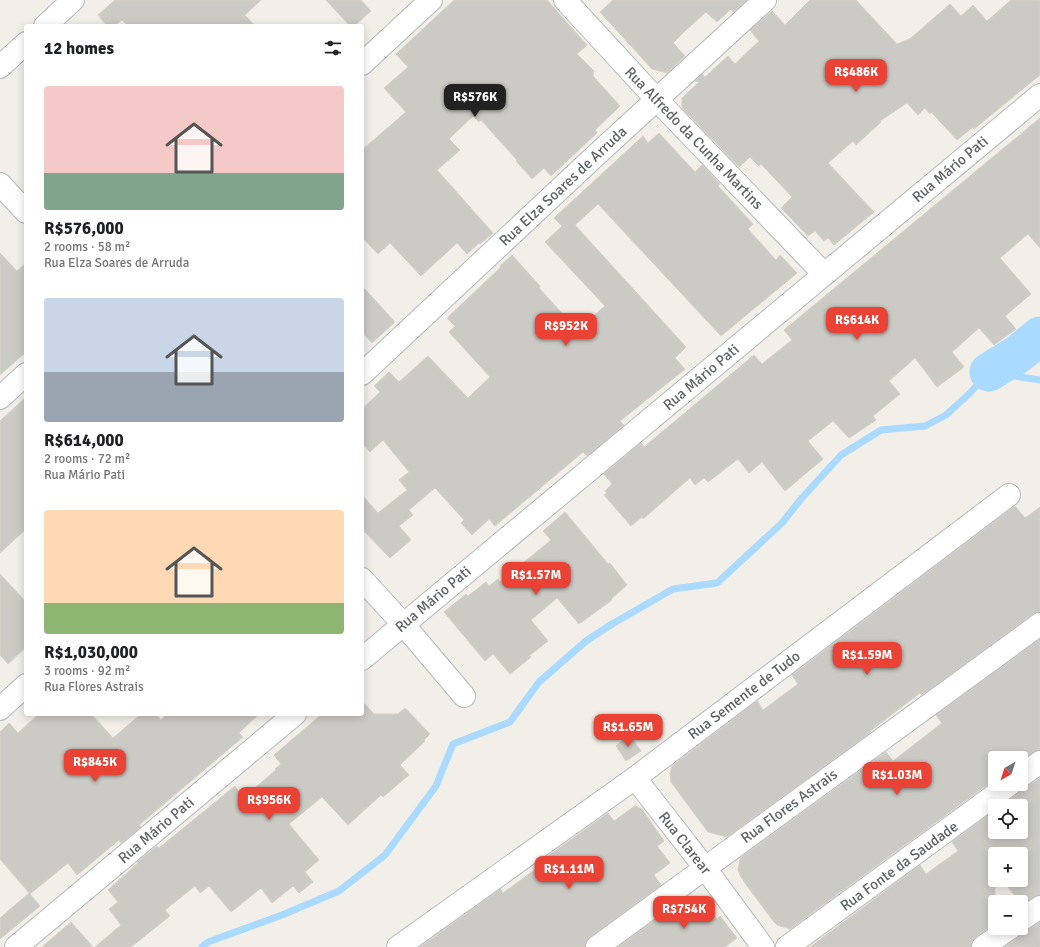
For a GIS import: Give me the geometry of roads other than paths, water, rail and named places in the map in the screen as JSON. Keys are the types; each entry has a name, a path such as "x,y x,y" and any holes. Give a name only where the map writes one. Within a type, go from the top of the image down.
{"street":[{"path":"47,24 73,0"},
{"path":"364,62 431,0"},
{"name":"Rua Alfredo da Cunha Martins","path":"565,0 656,100 824,274"},
{"name":"Rua Elza Soares de Arruda","path":"364,372 765,0"},
{"path":"0,67 24,45"},
{"name":"Rua Mário Pati","path":"364,656 1040,95"},
{"path":"0,184 24,210"},
{"path":"0,398 24,376"},
{"name":"Rua Semente de Tudo","path":"398,947 635,778 1010,495"},
{"path":"364,581 403,624 464,696"},
{"name":"Rua Flores Astrais","path":"597,947 1040,624"},
{"path":"0,709 24,687"},
{"name":"Rua Mário Pati","path":"16,947 294,716"},
{"path":"1028,771 1040,762"},
{"name":"Rua Clarear","path":"635,778 705,868 763,947"},
{"name":"Rua Fonte da Saudade","path":"787,947 1000,791"},
{"path":"1028,915 1040,907"},
{"path":"983,947 1000,935"}],"waterway":[{"path":"989,372 1018,354 1040,336"},
{"path":"202,947 208,942 282,915 339,891 385,855 436,786 453,744 510,722 539,682 586,641 612,624 673,589 717,583 782,523 801,499 841,455 881,430 925,426 946,415 969,394 989,372 1040,380"}]}
